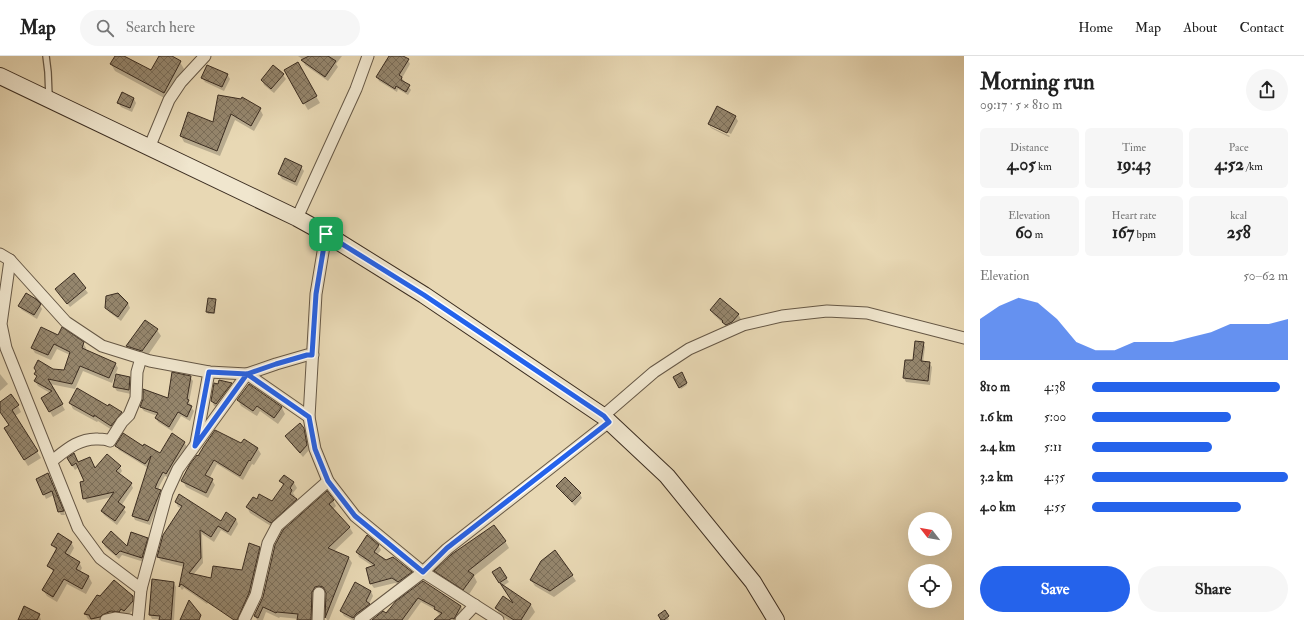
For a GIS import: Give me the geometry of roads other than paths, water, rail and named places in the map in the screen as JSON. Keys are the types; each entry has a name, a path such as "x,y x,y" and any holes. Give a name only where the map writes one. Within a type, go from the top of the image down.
{"main road":[{"path":"0,76 297,218 326,234 424,295 606,419 667,476 753,582 776,620"}],"street":[{"path":"149,148 169,100 181,82 205,56"},
{"path":"297,218 356,89 368,56"},
{"path":"326,234 316,294 309,417 315,449 328,481 355,516 423,572 498,620"},
{"path":"0,254 10,260 66,322 102,346 150,361 209,372 247,374 276,364 307,355 312,355"},
{"path":"10,260 1,324 6,348 78,528 100,558 141,589"},
{"path":"360,620 423,572 447,548 606,419 654,372 689,349 743,325 782,316 828,311 867,313 964,338"},
{"path":"52,461 72,446 88,438 106,439 110,441 122,422 129,415 136,398 137,372 141,358"},
{"path":"195,446 209,372"},
{"path":"247,374 309,417"},
{"path":"138,620 141,589 167,493 178,469 247,374"},
{"path":"244,620 256,594 268,543 274,530 328,481"},
{"path":"318,620 319,593"},
{"path":"461,620 475,605"},
{"path":"106,620 115,618 128,620"}],"lane":[{"path":"46,56 50,99"}]}
